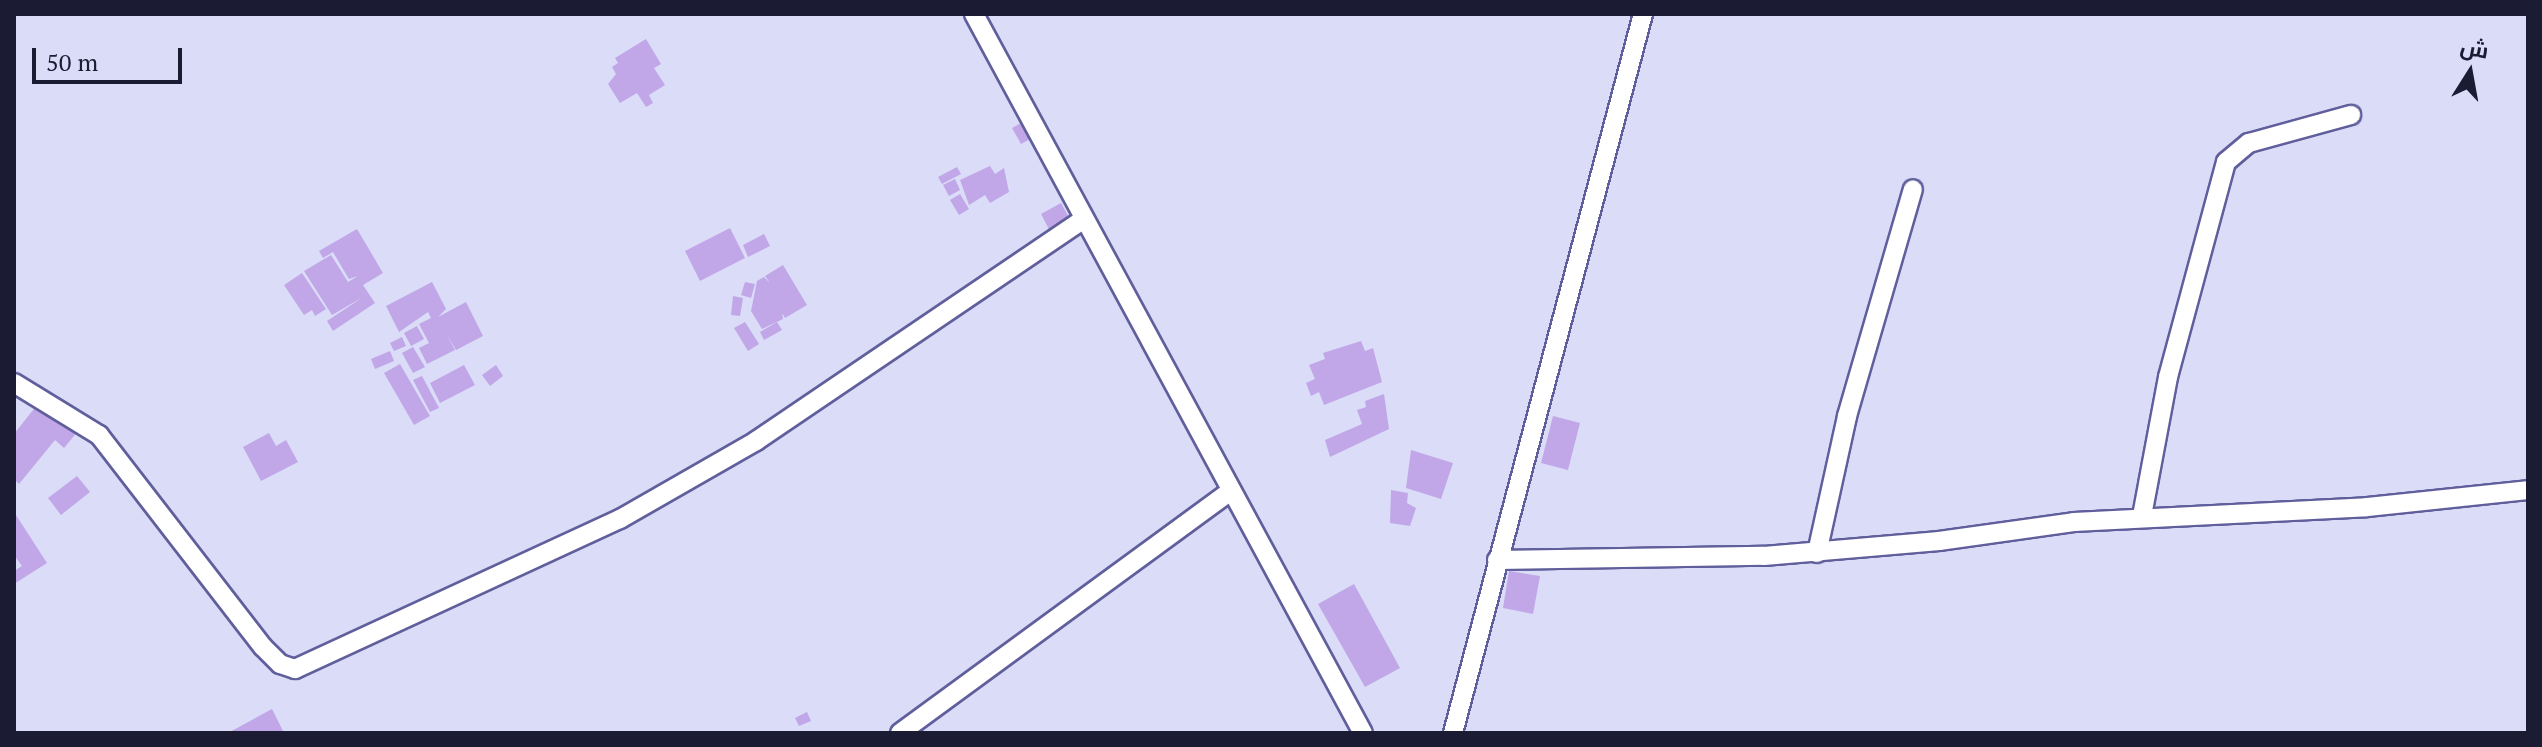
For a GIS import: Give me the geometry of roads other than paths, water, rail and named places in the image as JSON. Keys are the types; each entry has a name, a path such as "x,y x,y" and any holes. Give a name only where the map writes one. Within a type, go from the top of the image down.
{"street":[{"path":"974,14 1229,492 1363,733"},
{"path":"1453,733 1643,14"},
{"path":"2142,516 2168,377 2226,162 2249,143 2351,115"},
{"path":"1817,553 1847,416 1913,189"},
{"path":"14,383 99,435 263,647 280,664 295,669 620,519 729,457 1083,220"},
{"path":"1497,560 1640,562 1817,553 2142,516 2367,507 2528,490"},
{"path":"900,733 1229,492"}]}
